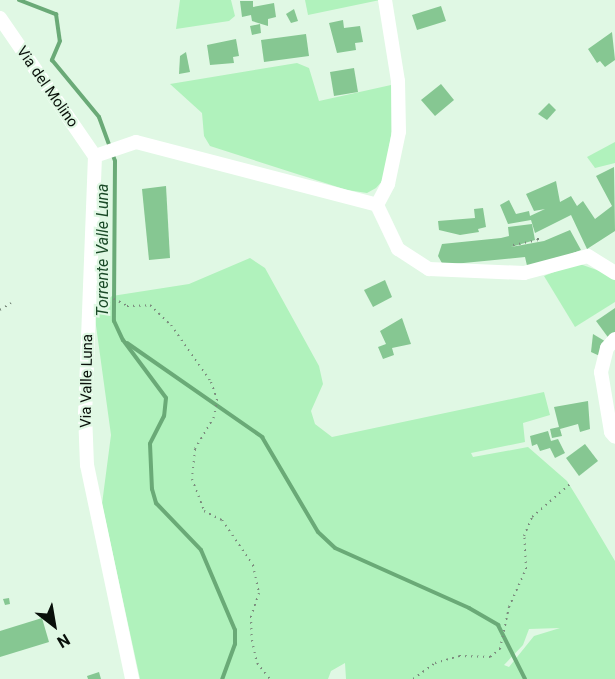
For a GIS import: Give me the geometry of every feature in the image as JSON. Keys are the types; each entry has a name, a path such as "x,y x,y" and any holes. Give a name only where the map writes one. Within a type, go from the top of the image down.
{"street":[{"path":"377,205 388,184 399,132 398,81 385,0"},
{"name":"Via del Molino","path":"0,18 99,153"},
{"path":"99,153 122,144 145,144 377,205 398,249 429,269 524,273 588,256 615,273"},
{"name":"Via Valle Luna","path":"99,153 87,465 132,679"},
{"path":"615,339 604,354 601,372 611,432 615,437"}],"path":[{"path":"513,245 538,240 538,235"},
{"path":"102,282 103,293 127,306 150,305 171,325 211,382 217,399 214,417 195,449 192,479 204,511 222,520 253,565 259,593 251,616 252,640 257,663 270,679"},
{"path":"0,310 11,303"},
{"path":"413,679 435,663 459,656 490,657 500,649 509,607 526,569 524,536 532,517 570,484"}],"green space":[{"path":"180,0 231,0 235,16 229,21 176,29"},
{"path":"305,0 380,0 308,15"},
{"path":"297,63 309,68 319,101 391,85 391,136 384,179 376,188 367,193 347,190 210,146 204,136 202,113 170,84"},
{"path":"615,142 615,163 595,168 587,157"},
{"path":"250,258 265,268 319,366 323,384 311,411 315,424 332,437 544,392 550,415 523,423 525,442 471,453 473,457 528,447 567,481 615,561 615,679 346,679 345,663 331,671 328,679 140,679 102,504 111,435 94,311 112,296 189,284","holes":["560,628 534,636 509,667 504,665 523,645 529,629"]},
{"path":"577,263 611,275 615,279 615,302 575,327 544,276"}],"building":[{"path":"240,1 253,1 253,7 274,3 276,17 268,19 268,26 252,21 251,15 242,17"},
{"path":"441,6 446,21 417,30 412,15"},
{"path":"294,9 298,21 291,23 286,14"},
{"path":"343,20 344,28 360,26 363,42 355,43 356,50 337,53 329,23"},
{"path":"260,24 261,33 252,35 250,26"},
{"path":"612,32 615,60 605,67 600,61 597,63 588,49"},
{"path":"306,34 309,56 264,62 261,40"},
{"path":"236,39 239,56 233,57 234,63 210,65 207,45"},
{"path":"186,52 190,72 179,74 180,56"},
{"path":"354,68 358,92 334,96 330,72"},
{"path":"441,84 454,100 435,116 421,100"},
{"path":"549,103 556,110 547,120 538,114"},
{"path":"614,167 615,231 587,249 571,215 535,233 531,220 508,224 500,205 509,200 516,214 529,211 530,216 545,209 534,211 526,194 556,181 560,202 571,196 577,206 583,201 595,219 612,206 596,176"},
{"path":"166,186 170,258 149,260 142,189"},
{"path":"483,208 486,227 478,229 479,232 460,235 439,230 438,221 475,218 474,209"},
{"path":"532,224 535,240 511,247 544,241 570,230 581,250 528,270 525,257 443,265 438,256 442,244 501,238 509,236 508,227"},
{"path":"385,280 392,297 373,307 364,290"},
{"path":"615,308 615,336 610,340 596,321"},
{"path":"402,318 411,344 392,348 394,355 383,359 378,347 386,344 380,331"},
{"path":"593,334 608,343 602,357 591,352"},
{"path":"588,401 590,429 580,432 578,424 560,429 562,436 552,438 550,429 559,427 554,407"},
{"path":"548,431 551,441 558,439 565,453 555,458 550,448 540,451 537,444 532,446 530,436"},
{"path":"585,444 598,461 579,476 566,458"},
{"path":"9,598 10,604 5,605 3,599"},
{"path":"42,618 49,642 0,657 0,631"},
{"path":"99,672 101,679 88,679 87,676"}],"waterway":[{"name":"Torrente Valle Luna","path":"19,0 56,14 60,41 52,60 99,117 115,161 114,321 123,340 166,398 164,416 150,444 152,489 156,503 201,550 235,630 235,644 222,679"},
{"path":"127,343 262,437 318,532 335,548 469,608 498,625 525,679"}]}
